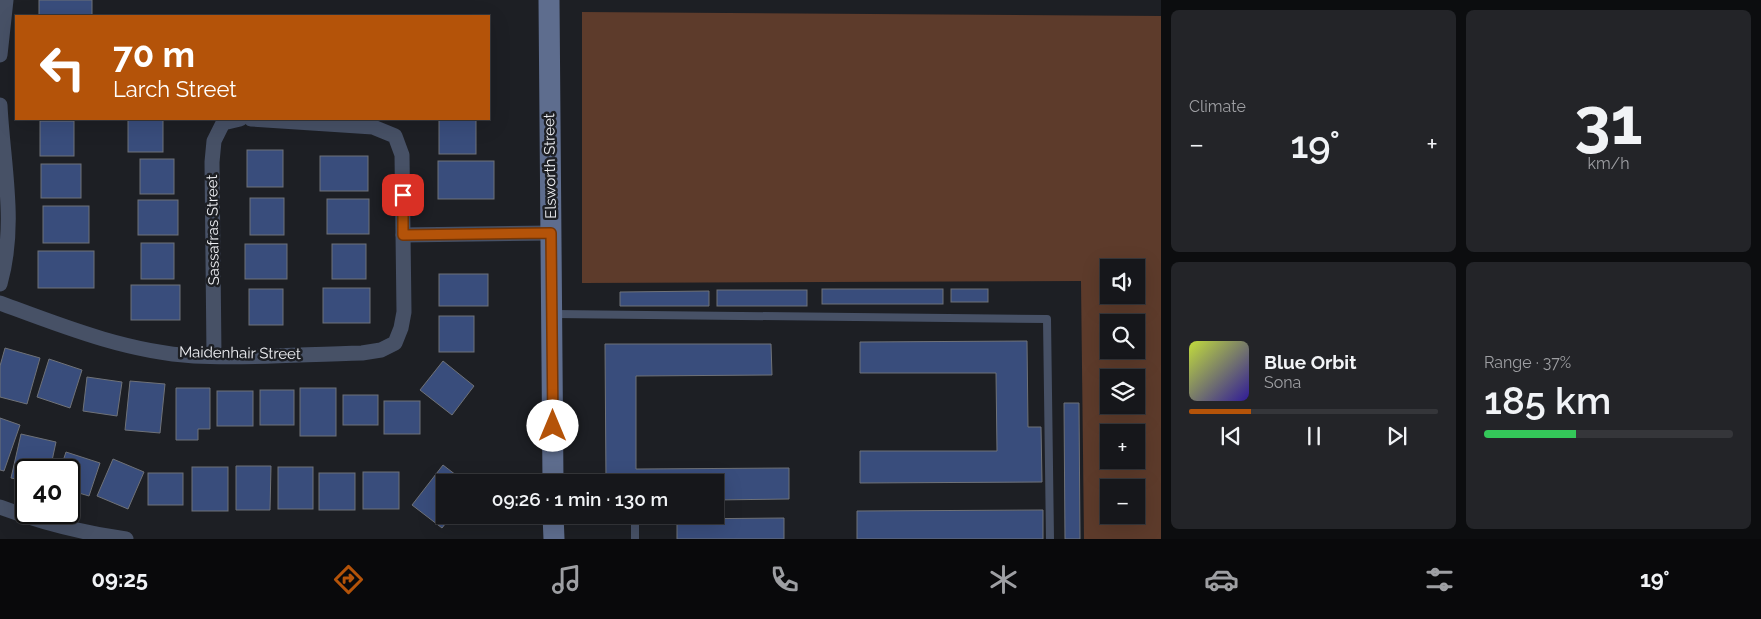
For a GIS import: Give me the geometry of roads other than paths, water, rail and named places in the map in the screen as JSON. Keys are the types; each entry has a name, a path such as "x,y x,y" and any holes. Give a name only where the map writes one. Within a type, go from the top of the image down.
{"street":[{"path":"0,55 6,0"},
{"name":"Elsworth Street","path":"549,0 553,474"},
{"path":"0,105 10,214 8,241 0,284"},
{"name":"Sassafras Street","path":"214,355 212,162 214,141 223,123 236,120"},
{"path":"266,120 373,127 395,136 402,155 403,235 551,233"},
{"name":"Maidenhair Street","path":"0,302 68,329 116,342 194,356 362,353 381,350 395,343 401,328 404,312 403,235"},
{"path":"0,507 48,523 99,535 126,539"},
{"path":"554,524 554,539"}],"lane":[{"path":"552,314 1047,319 1050,539"},
{"path":"635,524 635,539"}]}
